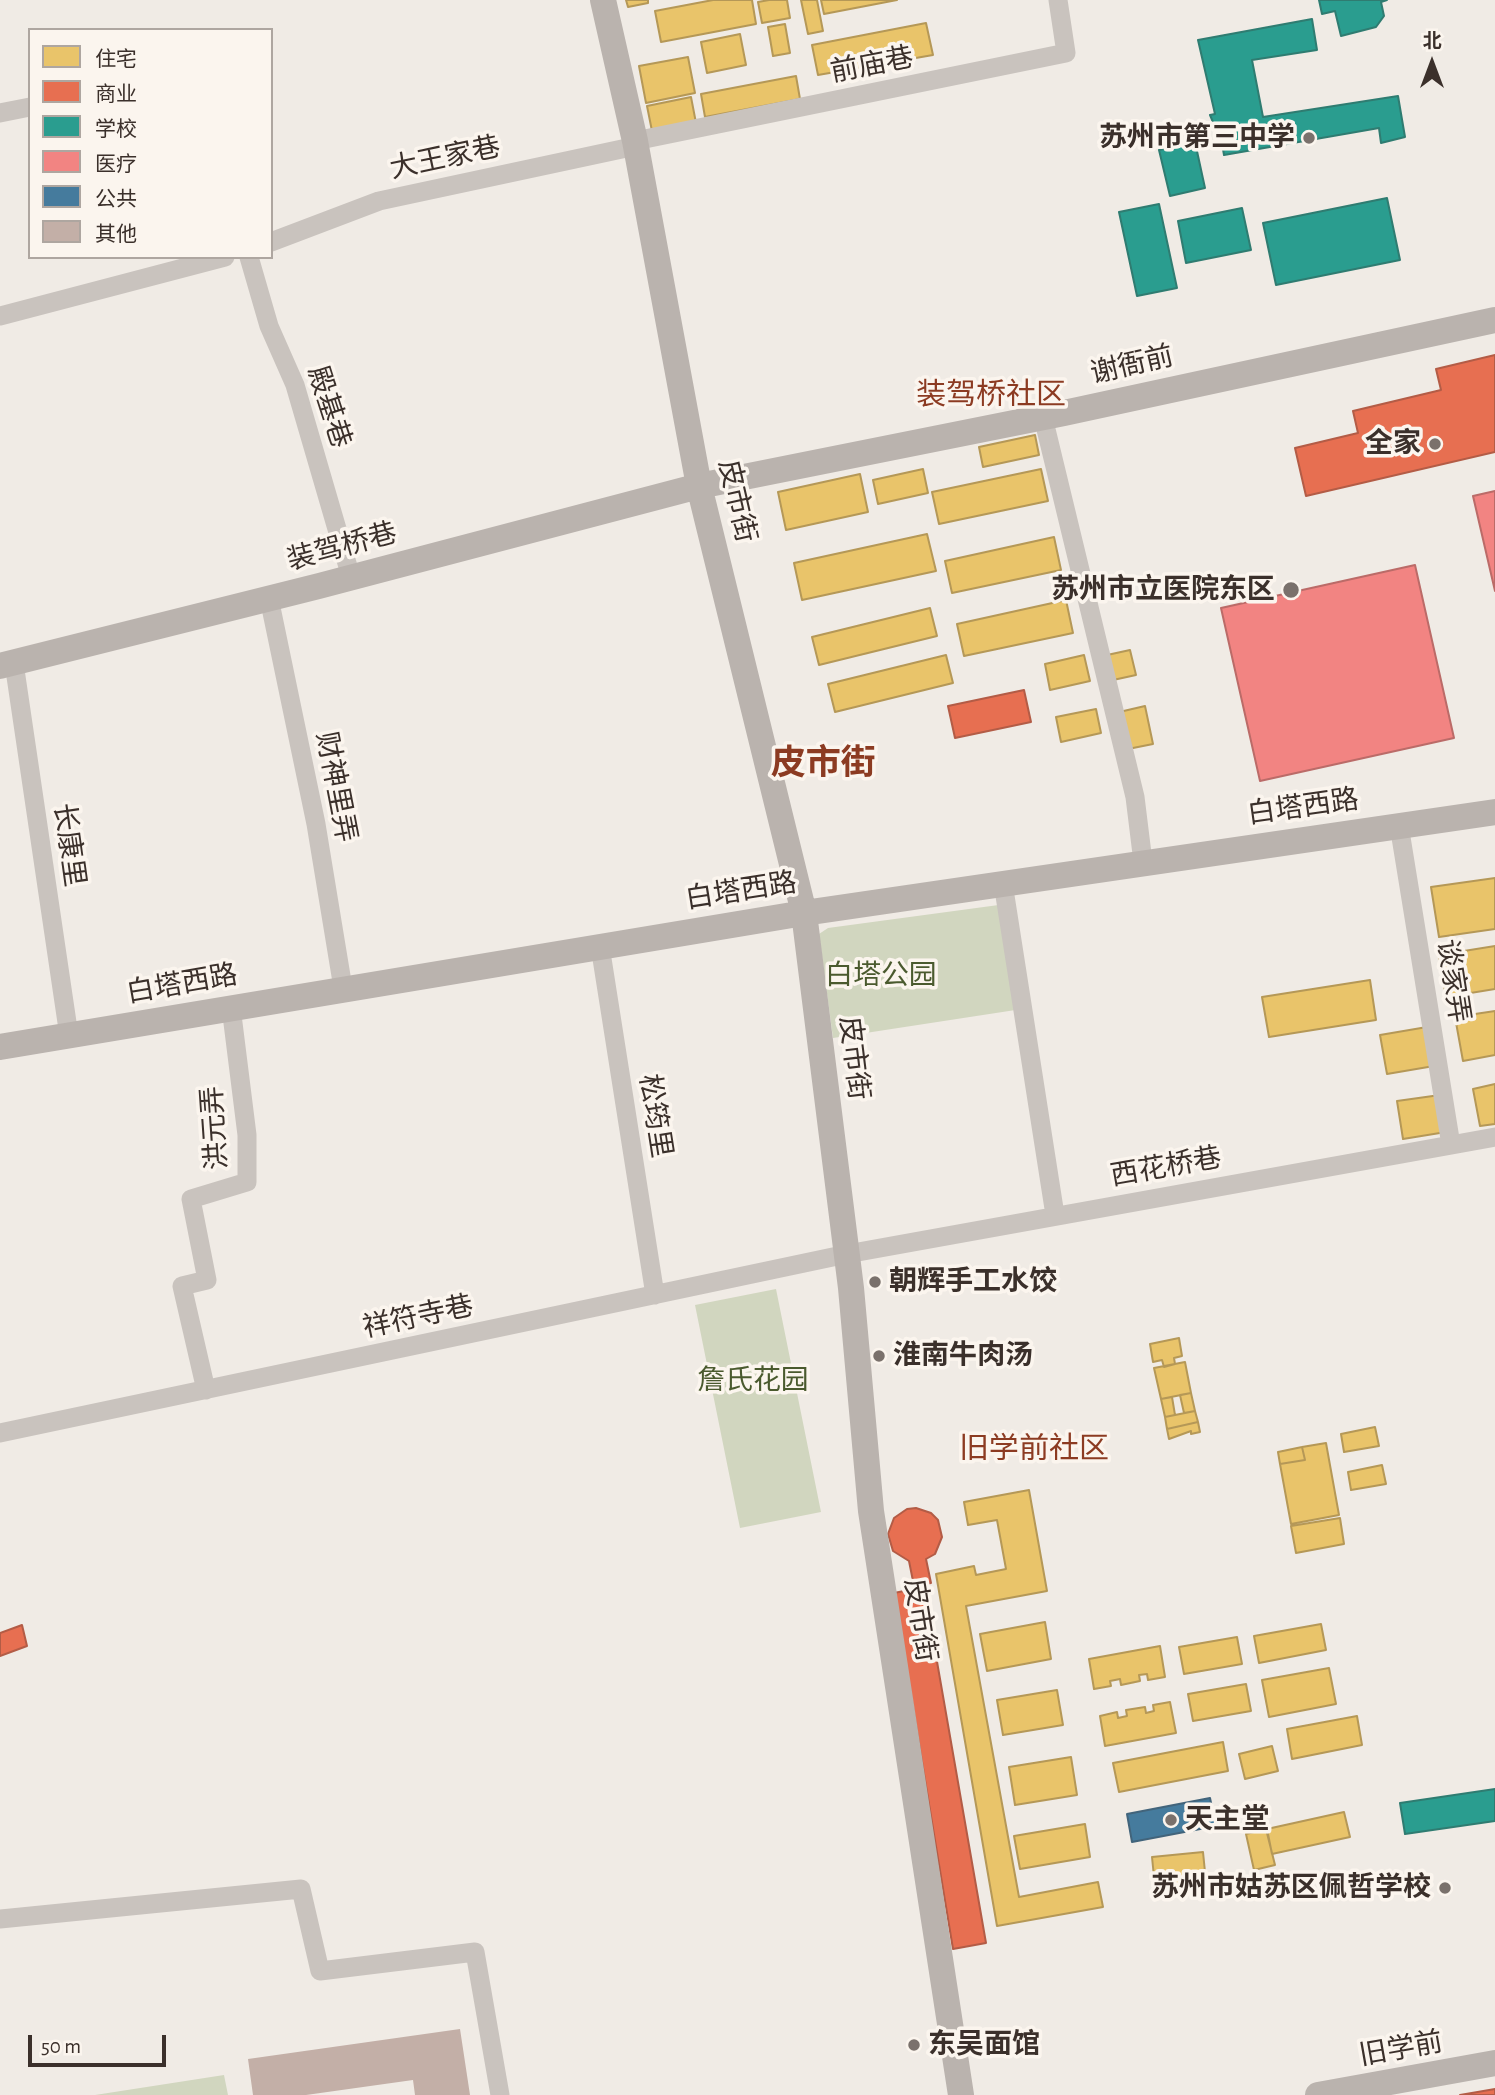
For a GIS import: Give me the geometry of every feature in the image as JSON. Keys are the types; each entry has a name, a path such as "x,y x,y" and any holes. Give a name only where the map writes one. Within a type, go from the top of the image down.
{"street":[{"name":"皮市街","path":"603,0 635,144 699,486 804,913 847,1254 871,1511 961,2095"},
{"name":"前庙巷","path":"635,144 1066,54 1058,0"},
{"path":"0,113 28,107"},
{"name":"大王家巷","path":"273,241 379,201 635,144"},
{"path":"0,316 217,259"},
{"name":"殿基巷","path":"250,259 270,326 295,385 351,577"},
{"name":"谢衙前","path":"699,486 1043,417 1495,320"},
{"path":"1043,417 1135,797 1143,862"},
{"name":"装驾桥巷","path":"7,664 699,486"},
{"name":"财神里弄","path":"269,598 316,824 343,988"},
{"name":"长康里","path":"7,664 69,1035"},
{"name":"白塔西路","path":"0,1047 804,913 1495,812"},
{"name":"谈家弄","path":"1399,825 1451,1145"},
{"path":"1003,883 1055,1215"},
{"name":"松筠里","path":"600,946 654,1295"},
{"name":"洪元弄","path":"206,1390 182,1286 207,1280 191,1199 247,1182 247,1135 231,1007"},
{"name":"西花桥巷","path":"847,1254 1495,1137"},
{"name":"祥符寺巷","path":"0,1433 847,1254"},
{"path":"0,1919 301,1889 320,1971 475,1952 500,2095"},
{"name":"旧学前","path":"1318,2095 1402,2088 1495,2063"}],"green space":[{"name":"白塔公园","path":"1006,904 1022,1009 833,1038 819,934 828,928"},
{"name":"詹氏花园","path":"776,1289 821,1512 740,1528 695,1305"},
{"path":"224,2075 228,2095 95,2095"}],"building: 住宅":[{"path":"626,0 648,0 648,3 628,7"},
{"path":"713,0 752,0 756,24 661,42 655,11"},
{"path":"787,0 790,18 762,23 758,2"},
{"path":"801,0 817,0 823,31 808,34"},
{"path":"821,0 897,0 824,14"},
{"path":"926,23 933,55 818,75 812,45"},
{"path":"785,24 790,53 773,56 768,27"},
{"path":"740,34 746,65 707,73 701,42"},
{"path":"688,57 695,93 646,103 639,66"},
{"path":"796,76 800,99 705,117 701,94"},
{"path":"691,97 696,123 652,131 647,106"},
{"path":"1035,435 1039,455 983,467 979,447"},
{"path":"923,469 928,493 878,504 873,480"},
{"path":"1041,469 1048,501 939,524 932,492"},
{"path":"860,474 868,512 786,530 778,492"},
{"path":"927,534 936,571 802,600 794,563"},
{"path":"1054,537 1061,570 952,593 945,561"},
{"path":"1066,600 1073,633 964,656 957,624"},
{"path":"930,608 937,636 819,665 812,637"},
{"path":"1130,650 1136,675 1104,682 1098,657"},
{"path":"946,655 953,683 835,712 828,684"},
{"path":"1084,655 1090,681 1050,690 1045,664"},
{"path":"1145,706 1153,744 1123,750 1115,713"},
{"path":"1096,709 1101,733 1061,742 1056,717"},
{"path":"1495,878 1495,929 1439,937 1431,887"},
{"path":"1495,946 1495,989 1446,997 1439,955"},
{"path":"1370,980 1376,1020 1269,1037 1262,997"},
{"path":"1495,1011 1495,1055 1463,1061 1455,1017"},
{"path":"1427,1027 1434,1066 1387,1074 1380,1035"},
{"path":"1495,1084 1495,1124 1480,1126 1473,1089"},
{"path":"1440,1095 1446,1132 1403,1139 1397,1101"},
{"path":"1179,1338 1182,1356 1174,1358 1175,1364 1164,1367 1162,1360 1153,1362 1150,1344"},
{"path":"1185,1362 1191,1393 1161,1399 1154,1368"},
{"path":"1191,1393 1195,1411 1184,1413 1180,1395"},
{"path":"1172,1397 1175,1415 1165,1417 1161,1399"},
{"path":"1195,1411 1198,1422 1167,1429 1165,1417"},
{"path":"1198,1422 1200,1432 1191,1434 1191,1431 1169,1439 1167,1429"},
{"path":"1375,1427 1379,1446 1344,1452 1341,1434"},
{"path":"1326,1443 1339,1515 1291,1524 1280,1464 1305,1460 1302,1447"},
{"path":"1302,1447 1305,1460 1280,1464 1278,1452"},
{"path":"1382,1465 1386,1484 1351,1490 1348,1472"},
{"path":"1029,1490 1047,1591 966,1606 1019,1897 1098,1882 1103,1907 997,1926 936,1574 974,1566 976,1575 1006,1569 997,1520 968,1525 964,1502"},
{"path":"1340,1518 1344,1544 1296,1553 1291,1526"},
{"path":"1045,1622 1051,1659 987,1671 980,1634"},
{"path":"1321,1624 1326,1650 1259,1663 1254,1636"},
{"path":"1237,1637 1242,1664 1184,1674 1179,1647"},
{"path":"1160,1646 1165,1677 1148,1680 1147,1674 1139,1675 1140,1681 1121,1685 1120,1679 1110,1681 1111,1686 1094,1689 1089,1659"},
{"path":"1329,1668 1336,1704 1269,1717 1262,1680"},
{"path":"1246,1684 1251,1711 1193,1721 1188,1694"},
{"path":"1057,1690 1063,1725 1003,1735 997,1700"},
{"path":"1170,1702 1176,1733 1105,1746 1100,1716 1117,1712 1118,1718 1127,1716 1126,1710 1145,1707 1146,1713 1154,1711 1153,1705"},
{"path":"1357,1716 1362,1745 1292,1759 1287,1729"},
{"path":"1223,1742 1228,1771 1119,1792 1113,1763"},
{"path":"1272,1746 1278,1771 1245,1779 1239,1754"},
{"path":"1071,1757 1077,1795 1015,1805 1009,1767"},
{"path":"1344,1812 1350,1837 1272,1854 1267,1829"},
{"path":"1085,1824 1090,1857 1020,1869 1014,1836"},
{"path":"1266,1829 1275,1865 1254,1870 1246,1834"},
{"path":"1203,1852 1206,1882 1155,1887 1152,1857"}],"building: 商业":[{"path":"1495,355 1495,452 1306,496 1295,448 1358,433 1353,411 1441,390 1436,369"},
{"path":"1024,690 1031,722 955,738 948,706"},
{"path":"916,1508 931,1513 938,1520 942,1537 935,1554 926,1559 931,1583 914,1586 909,1561 893,1551 888,1534 894,1518 907,1509"},
{"path":"924,1587 986,1943 953,1949 894,1593"},
{"path":"22,1625 27,1646 0,1656 0,1633"},
{"path":"1495,2089 1495,2095 1460,2095"}],"building: 学校":[{"path":"1319,0 1387,0 1381,2 1384,16 1376,27 1341,36 1335,11 1322,14"},
{"path":"1312,19 1317,50 1252,60 1263,117 1398,96 1405,137 1381,143 1379,128 1224,155 1219,126 1215,127 1210,115 1215,114 1198,40"},
{"path":"1195,142 1205,188 1170,196 1159,150"},
{"path":"1387,198 1400,260 1276,285 1263,223"},
{"path":"1159,204 1177,288 1137,296 1119,212"},
{"path":"1242,208 1251,250 1186,263 1178,221"},
{"path":"1495,1789 1495,1821 1405,1834 1400,1803"}],"building: 医疗":[{"path":"1495,491 1495,591 1473,496"},
{"path":"1415,565 1454,738 1260,781 1221,608"}],"building: 公共":[{"name":"天主堂","path":"1210,1798 1216,1826 1132,1842 1127,1814"}],"building: 其他":[{"path":"460,2029 470,2095 415,2095 413,2080 306,2095 253,2095 248,2059"}],"place":[{"name":"苏州市第三中学","path":"1309,138"},
{"name":"全家","path":"1435,444"},
{"name":"苏州市立医院东区","path":"1291,590"},
{"name":"朝辉手工水饺","path":"875,1282"},
{"name":"淮南牛肉汤","path":"879,1356"},
{"name":"天主堂","path":"1171,1820"},
{"name":"苏州市姑苏区佩哲学校","path":"1445,1888"},
{"name":"东吴面馆","path":"914,2045"}],"district":[{"name":"装驾桥社区","path":"991,395"},
{"name":"皮市街","path":"823,763"},
{"name":"旧学前社区","path":"1034,1449"}]}
